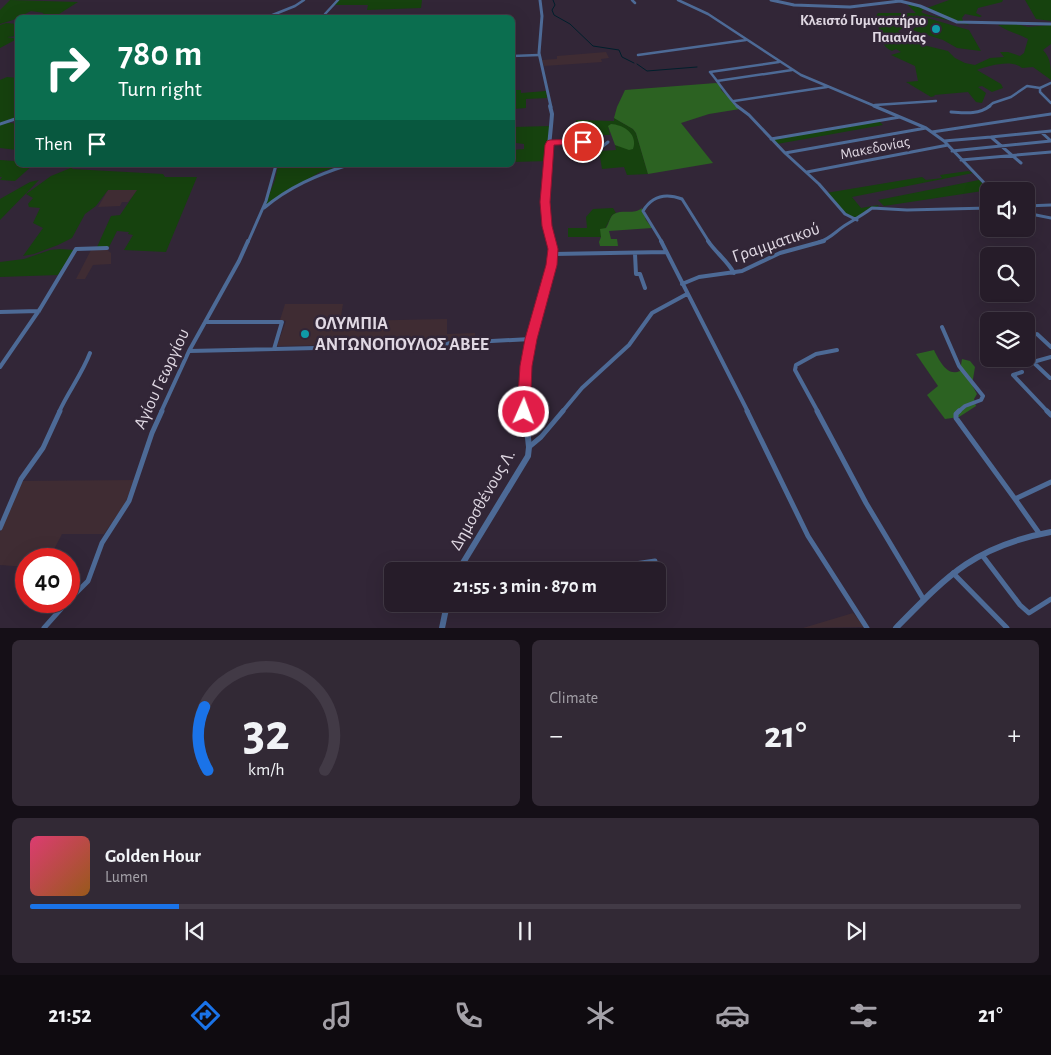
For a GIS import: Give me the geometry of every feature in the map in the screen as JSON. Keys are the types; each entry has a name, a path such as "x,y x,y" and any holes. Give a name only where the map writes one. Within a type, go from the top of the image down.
{"street":[{"path":"272,15 295,6 304,0"},
{"path":"325,15 338,0"},
{"name":"Δημοσθένους Λ.","path":"464,562 525,463 529,447 523,399 531,339 553,254 545,202 552,114 539,54 538,44 542,16 540,0"},
{"path":"632,0 635,4"},
{"path":"678,0 682,4 705,12 792,70 926,128 948,145 983,182"},
{"path":"771,0 794,5 850,7 868,7 888,1 911,3 963,22 1051,24"},
{"path":"638,55 746,40"},
{"path":"515,56 539,54"},
{"path":"779,62 710,72 722,90 738,107 754,119 771,139 807,172 845,214 858,220"},
{"path":"717,81 792,70"},
{"path":"951,112 972,113 983,111 993,104 1011,97 1027,86 1040,88 1051,83"},
{"path":"734,101 829,87"},
{"path":"1040,88 1041,94 1051,103"},
{"path":"873,105 936,101"},
{"path":"932,132 1051,114"},
{"path":"771,139 902,116"},
{"path":"0,124 15,119"},
{"path":"785,153 926,128"},
{"path":"944,142 1051,131"},
{"path":"1041,132 1051,141"},
{"path":"991,137 1021,163"},
{"path":"952,150 1051,141"},
{"path":"550,143 583,142 603,146 608,142"},
{"name":"Μακεδονίας","path":"807,172 948,145"},
{"path":"961,160 1051,152"},
{"name":"Αγίου Γεωργίου","path":"80,589 88,581 102,543 129,502 145,448 189,350 232,277 262,210 274,178 276,167"},
{"path":"262,210 281,195 322,173 342,167"},
{"path":"734,273 726,260 714,251 684,201 679,197 671,195 656,197 646,206 643,211 729,373 808,536 867,628"},
{"path":"1035,206 1051,205"},
{"name":"Γραμματικού","path":"682,284 699,277 734,273 759,264 780,253 829,240 844,226 858,220 868,210 876,207 907,210 980,208"},
{"path":"1035,216 1051,218"},
{"path":"0,367 39,311 76,249 107,248"},
{"path":"553,254 666,252"},
{"path":"635,254 634,268 636,274 640,274 645,288"},
{"path":"529,447 541,437 582,388 629,345 652,313 687,294"},
{"path":"0,312 39,311"},
{"path":"204,322 282,322 274,349"},
{"path":"942,327 959,366 983,396 982,400 965,406 956,414 956,418 1039,533"},
{"path":"1037,334 1051,347"},
{"path":"189,350 440,345 531,339"},
{"path":"837,350 816,354 794,367 846,468 924,600"},
{"path":"0,528 21,479 43,448 67,396 90,353"},
{"path":"1050,378 1034,362 1051,357"},
{"path":"1022,372 1013,375 1051,415"},
{"path":"1015,499 1051,482"},
{"path":"896,628 953,573 982,555 1005,544 1039,533 1051,532"},
{"path":"982,555 1026,611 1032,613 1051,599"},
{"path":"644,562 655,560"},
{"path":"953,573 1007,628"},
{"path":"442,628 445,612"},
{"name":"Αγίου Γεωργίου","path":"44,628 57,613"}],"shaded area":[{"path":"606,52 609,58 601,59 602,62 544,66 542,60 557,59 557,56"},
{"path":"108,190 138,190 128,202 122,202 120,206 98,207"},
{"path":"106,249 111,253 111,264 93,265 85,279 76,279 91,250"},
{"path":"285,304 343,304 341,316 349,316 349,321 447,319 447,334 475,333 475,340 440,343 277,346 286,321 280,320"},
{"path":"134,480 125,504 104,534 62,534 55,548 15,548 15,566 0,565 0,532 21,481"},
{"path":"853,613 865,627 803,628"}],"green space":[{"path":"10,0 78,2 58,15 40,15 44,13 31,11 23,15 15,15 15,19 0,24 0,10"},
{"path":"339,0 422,0 421,8 367,10 368,5 334,5"},
{"path":"949,0 1003,0 1002,2 978,8 976,13 982,16 980,17 965,14 962,18 963,21 956,21 927,8"},
{"path":"1025,0 1051,0 1051,21 1036,19"},
{"path":"906,3 924,9 921,12 926,14 964,22 969,25 925,16 909,19 904,23 905,27 898,31 915,43 948,51 955,58 975,65 990,58 1004,57 1000,52 1008,52 1020,56 1024,53 1028,39 998,25 1016,24 1028,27 1051,25 1051,44 1043,50 1049,60 1051,80 1033,67 1022,68 1012,64 1000,64 977,70 1001,84 1003,88 992,92 982,86 978,87 986,93 982,103 976,102 968,92 934,95 931,97 906,82 918,81 915,66 891,55 901,52 896,49 892,51 888,49 880,36 879,23 871,23 878,13 916,13"},
{"path":"927,18 969,30 981,51 957,48 943,40 912,30"},
{"path":"6,23 15,24 15,36 7,37 15,40 0,48 0,25"},
{"path":"7,77 15,78 15,118 4,122 15,124 15,150 0,148 0,80"},
{"path":"716,83 720,85 721,90 740,109 709,114 681,123 713,163 648,174 636,133 633,129 614,118 625,90"},
{"path":"515,90 521,90 521,93 546,91 547,98 526,99 526,108 515,109"},
{"path":"614,118 633,129 636,133 648,174 627,175 624,167 602,169 599,151 616,150 615,145 619,147 608,127 610,135 598,135 595,124 577,124 576,120 614,121"},
{"path":"879,121 883,125 777,144 773,139"},
{"path":"611,124 621,126 632,135 634,139 633,149 629,150 615,145 608,126"},
{"path":"550,126 548,161 515,162 515,150 524,149 524,144 516,143 515,127"},
{"path":"0,160 15,161 15,167 31,167 15,181 0,180 2,177 0,177"},
{"path":"73,167 72,169 163,174 165,177 197,177 166,252 124,250 133,235 128,234 129,232 117,231 109,247 97,247 111,216 120,215 137,190 108,190 96,206 85,214 72,238 34,254 23,256 43,228 33,223 40,208 29,207 28,204 33,198 26,194 51,176"},
{"path":"278,167 336,167 320,172 265,205 275,180"},
{"path":"968,171 973,173 852,197 861,208 879,206 866,210 857,218 846,214 826,193 922,177 926,180 942,178 940,175"},
{"path":"39,180 0,220 0,199 30,182"},
{"path":"979,180 981,182 980,191 884,206 878,200"},
{"path":"613,208 616,213 612,215 601,237 568,237 568,228 587,228 586,217 593,209"},
{"path":"642,208 646,220 652,228 609,231 611,239 617,239 618,246 600,246 600,229 606,228 613,215 621,212 636,211"},
{"path":"50,250 74,250 58,275 0,277 0,262 24,259"},
{"path":"934,350 944,367 951,372 960,371 962,359 970,361 975,367 972,385 977,394 974,399 976,406 959,417 945,419 927,395 938,386 916,354"}],"waterway":[{"path":"553,0 555,5 552,10 554,15 570,24 593,46 619,50 622,57 634,63"},
{"path":"637,64 647,71 697,67"}],"place":[{"name":"Κλειστό Γυμναστήριο Παιανίας","path":"936,29"},
{"name":"ΟΛΥΜΠΙΑ ΑΝΤΩΝΟΠΟΥΛΟΣ ΑΒΕΕ","path":"305,334"}],"route":[{"path":"524,412 523,399 526,366 531,339 551,265 553,249 547,226 545,202 550,143 583,142"}]}
